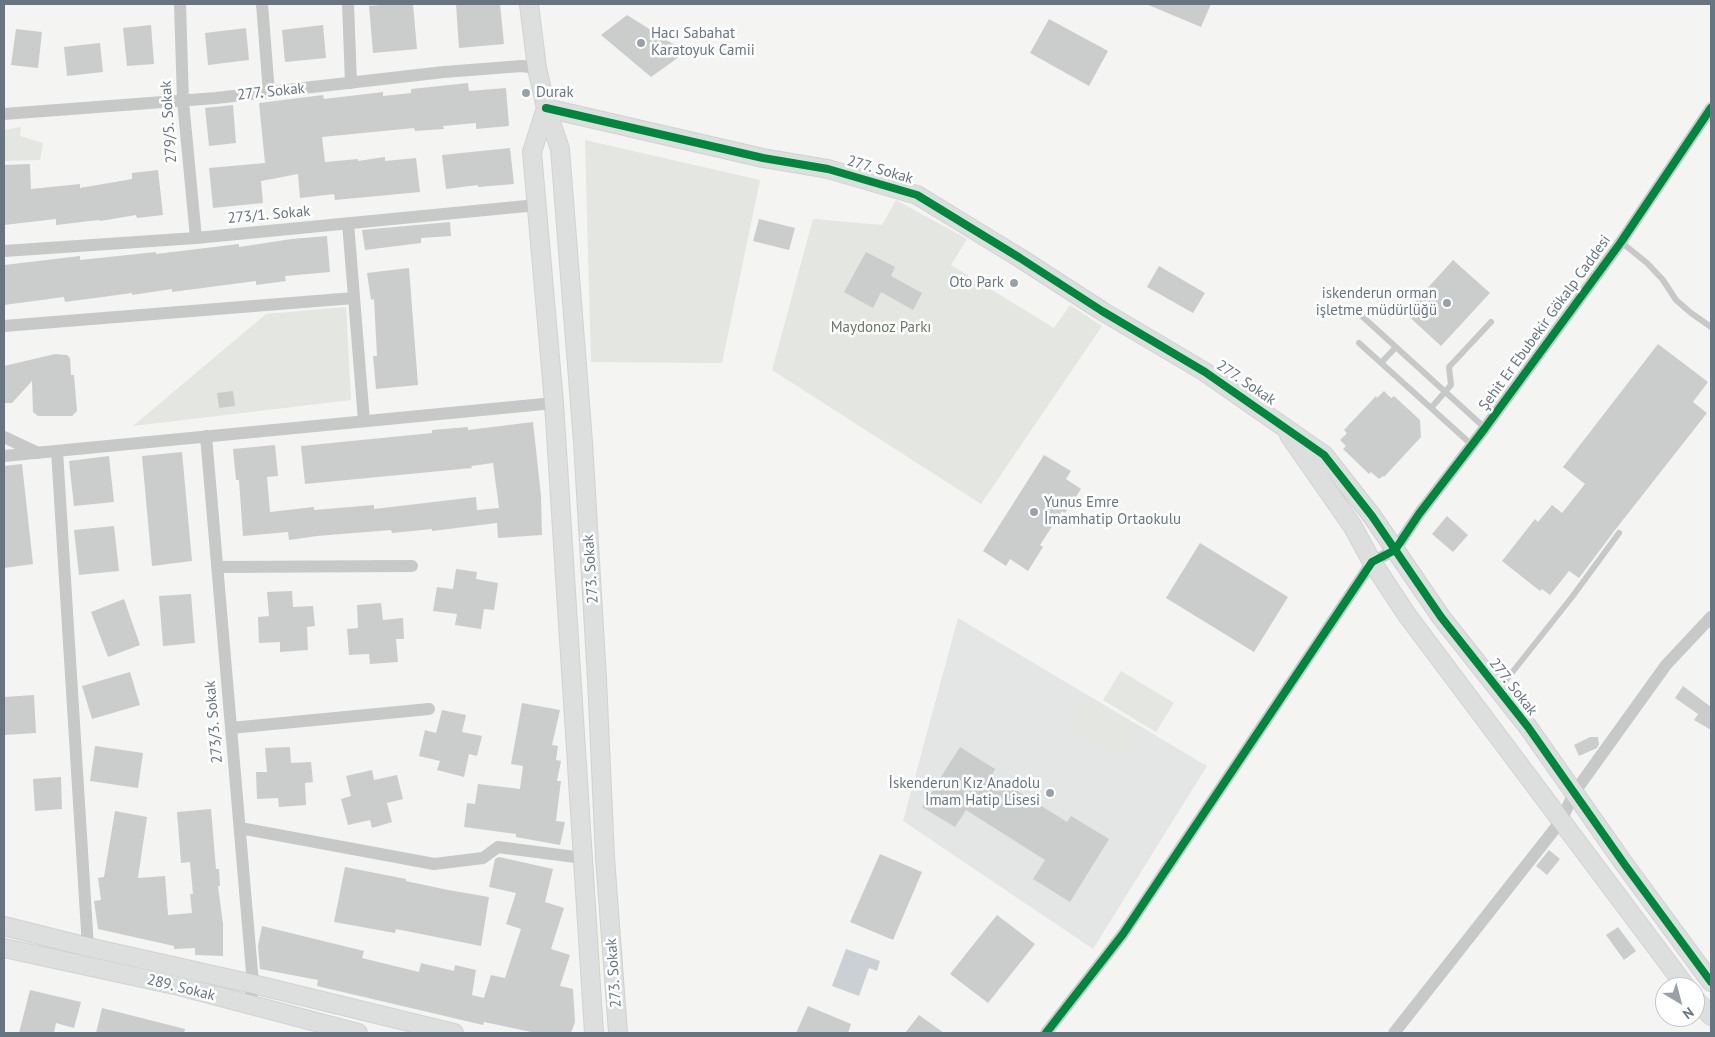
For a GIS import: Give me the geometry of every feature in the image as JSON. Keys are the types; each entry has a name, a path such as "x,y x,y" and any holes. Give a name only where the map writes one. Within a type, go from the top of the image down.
{"street":[{"name":"279/5. Sokak","path":"180,4 183,101 196,238"},
{"path":"262,4 269,93"},
{"path":"348,4 351,83"},
{"name":"273. Sokak","path":"529,4 537,68 546,108 560,149 583,442 605,857 618,1033"},
{"name":"273. Sokak","path":"536,50 538,4"},
{"name":"277. Sokak","path":"4,114 183,101 522,66 537,68"},
{"name":"277. Sokak","path":"546,108 763,158 828,169 917,195 1102,311 1205,372 1324,455 1372,516 1441,617 1528,727 1711,982"},
{"name":"273. Sokak","path":"546,108 532,152 554,403 594,1033"},
{"name":"Şehit Er Ebubekir Gökalp Caddesi","path":"1396,550 1419,514 1485,428 1621,242 1711,108"},
{"name":"273/1. Sokak","path":"4,251 196,238 537,205"},
{"path":"348,224 364,421"},
{"path":"4,326 354,298"},
{"path":"4,456 554,403"},
{"name":"277. Sokak","path":"1282,424 1352,527 1372,562 1407,615 1679,977"},
{"name":"273/3. Sokak","path":"206,436 230,728 254,984 250,1005"},
{"path":"4,437 38,453"},
{"path":"58,451 88,947"},
{"path":"1046,1033 1123,934 1372,562 1396,550"},
{"path":"217,567 412,566"},
{"path":"1394,1033 1561,820 1574,793 1666,665 1711,618"},
{"path":"230,728 429,709"},
{"path":"240,828 434,864 483,858 498,847 583,858"},
{"path":"4,926 454,1033"},
{"name":"289. Sokak","path":"4,948 179,986 358,1033"}],"lane":[{"path":"1621,242 1648,263 1663,280 1676,300 1711,327"},
{"path":"1353,308 1485,428"},
{"path":"1431,408 1451,385 1449,366 1491,322"},
{"path":"1360,342 1472,445"},
{"path":"1381,362 1396,347"},
{"path":"1498,690 1572,597 1619,533"}],"shaded area":[{"name":"İskenderun Kız Anadolu İmam Hatip Lisesi","path":"958,618 1207,766 1093,949 903,821"},
{"path":"846,949 880,961 877,971 869,968 859,996 832,986"}],"green space":[{"path":"21,127 20,136 43,143 40,160 4,161 4,130"},
{"path":"585,140 760,180 722,363 591,362"},
{"name":"Maydonoz Parkı","path":"896,200 967,239 951,265 1054,328 1070,305 1102,326 981,504 772,370 813,219 882,225"},
{"path":"346,307 351,400 133,426 266,314"},
{"path":"1121,671 1174,703 1156,732 1103,700"},
{"path":"1086,698 1139,731 1121,760 1068,727"}],"building":[{"path":"413,4 417,49 373,53 369,6"},
{"path":"456,4 500,4 504,44 459,48"},
{"path":"1146,4 1211,4 1201,27"},
{"name":"Hacı Sabahat Karatoyuk Camii","path":"627,15 686,52 651,77 601,35"},
{"path":"1049,19 1108,51 1089,86 1030,53"},
{"path":"151,25 154,64 127,66 123,28"},
{"path":"323,25 326,58 285,62 282,30"},
{"path":"246,28 249,60 208,65 205,33"},
{"path":"16,29 42,32 38,68 11,65"},
{"path":"100,43 103,72 67,76 64,47"},
{"path":"468,83 469,91 506,88 509,126 476,129 476,123 443,126 444,129 415,131 414,128 322,137 325,162 358,159 358,161 385,157 385,161 416,158 420,192 335,200 334,194 300,198 298,174 261,181 263,203 213,208 209,168 265,163 259,103 323,95 324,99 383,92 383,96 411,93 411,89"},
{"path":"233,105 236,143 209,146 205,108"},
{"path":"510,148 514,184 478,187 478,185 446,189 442,155"},
{"path":"30,164 31,189 80,184 80,188 132,179 132,173 158,170 163,215 137,218 136,215 56,225 56,219 4,225 4,165"},
{"path":"759,219 795,228 789,250 753,241"},
{"path":"450,222 451,236 421,238 421,243 365,250 362,230"},
{"path":"327,236 330,272 285,276 286,281 256,285 256,281 172,292 172,289 65,302 64,297 4,305 4,265 80,256 80,260 156,252 156,254 239,244 239,247"},
{"path":"866,252 895,267 891,276 922,293 913,310 881,292 873,308 844,292"},
{"name":"iskenderun orman işletme müdürlüğü","path":"1453,260 1490,293 1441,346 1405,313"},
{"path":"1159,266 1205,293 1193,313 1147,287"},
{"path":"409,268 418,385 376,389 373,356 377,356 374,299 371,300 367,273"},
{"path":"1658,344 1708,382 1693,402 1707,413 1579,578 1569,571 1550,595 1542,589 1540,591 1502,561 1535,519 1538,522 1552,505 1562,513 1585,484 1563,467"},
{"path":"55,354 67,355 70,358 71,375 74,375 77,411 72,416 38,416 33,412 32,381 12,403 4,403 4,366"},
{"path":"233,391 235,406 219,408 217,393"},
{"path":"1384,391 1391,398 1394,396 1420,420 1421,437 1384,477 1379,479 1371,472 1369,474 1343,449 1346,446 1340,440 1347,433 1344,430 1376,396 1377,398"},
{"path":"533,422 541,496 542,535 498,538 497,523 432,531 432,529 392,533 391,530 289,540 288,532 243,536 239,480 236,480 233,449 275,445 278,476 267,477 270,512 314,507 314,510 374,505 374,509 476,497 477,510 499,508 493,463 471,466 472,468 305,484 301,446 432,433 432,430 468,427 468,430"},
{"path":"182,452 192,561 152,566 142,456"},
{"name":"Yunus Emre İmamhatip Ortaokulu","path":"1044,455 1071,471 1066,479 1081,489 1065,513 1062,511 1040,545 1043,547 1028,571 1010,559 1006,566 983,551"},
{"path":"109,456 114,502 74,506 69,461"},
{"path":"22,464 33,564 4,568 4,466"},
{"path":"1447,516 1468,535 1453,552 1432,534"},
{"path":"114,526 119,571 79,575 74,530"},
{"path":"1200,543 1288,597 1254,652 1166,598"},
{"path":"456,569 477,572 476,579 498,583 494,610 484,609 481,629 455,625 457,614 433,611 437,587 453,589"},
{"path":"292,591 293,607 313,606 315,626 307,627 308,650 280,652 280,642 259,643 258,617 269,616 267,592"},
{"path":"191,594 195,643 163,646 159,596"},
{"path":"124,599 140,645 108,657 91,612"},
{"path":"381,603 383,620 403,618 404,639 396,639 398,662 370,664 369,654 349,655 347,629 358,628 357,605"},
{"path":"130,672 140,705 92,719 82,686"},
{"path":"1683,686 1711,707 1711,730 1694,720 1698,714 1675,698"},
{"path":"34,695 36,733 4,735 4,697"},
{"path":"522,703 560,710 552,745 558,746 556,760 561,761 557,781 561,781 556,821 565,822 560,845 516,837 516,834 464,827 467,803 475,804 478,784 520,789 523,766 511,764"},
{"path":"442,710 466,715 462,732 482,736 477,756 469,754 464,777 437,770 440,761 419,756 425,730 436,733"},
{"path":"1590,737 1598,737 1599,744 1597,748 1579,756 1574,745"},
{"path":"95,746 143,753 138,788 90,781"},
{"path":"290,747 291,763 311,762 313,782 305,783 306,805 279,807 278,798 257,799 256,772 267,772 265,748"},
{"path":"960,747 995,769 992,775 1067,822 1071,816 1109,839 1070,902 1033,879 1045,860 966,810 955,827 922,807"},
{"path":"372,770 374,780 397,775 403,799 387,803 392,822 372,828 370,820 348,825 341,799 351,796 346,776"},
{"path":"61,777 62,809 35,811 33,779"},
{"path":"211,809 216,869 219,869 220,886 218,886 223,924 223,956 195,955 195,948 174,949 174,946 98,929 94,901 101,900 98,878 104,877 115,811 147,817 138,878 165,876 168,915 192,913 190,894 193,894 190,862 181,863 177,812"},
{"path":"1549,850 1560,859 1547,875 1536,866"},
{"path":"880,854 922,872 893,940 850,922"},
{"path":"499,857 553,869 545,902 564,908 551,949 570,955 560,986 573,989 575,1022 571,1033 536,1033 484,1022 483,1025 317,986 318,980 260,969 258,946 262,926 364,951 362,958 419,972 421,963 454,971 455,965 476,970 472,995 484,998 491,975 505,978 521,929 506,924 516,893 489,887 495,859"},
{"path":"345,867 406,879 406,881 448,890 489,897 481,946 396,929 395,933 334,922"},
{"path":"997,915 1035,944 988,1003 950,974"},
{"path":"1618,927 1636,951 1624,960 1606,935"},
{"path":"30,990 81,1002 74,1028 56,1023 54,1033 19,1033"},
{"path":"808,1006 851,1024 848,1033 796,1033"},
{"path":"102,1008 185,1029 184,1033 96,1033"},
{"path":"919,1015 944,1033 905,1033"}],"cycle path":[{"path":"546,108 763,158 828,169 917,195 1102,311 1205,372 1324,455 1372,516 1441,617 1528,727 1625,865 1711,982"},
{"path":"1046,1033 1123,934 1372,562 1395,550 1419,514 1485,428 1621,242 1711,108"}],"place":[{"name":"Hacı Sabahat Karatoyuk Camii","path":"641,43"},
{"name":"Durak","path":"526,93"},
{"name":"Oto Park","path":"1014,283"},
{"name":"iskenderun orman işletme müdürlüğü","path":"1447,303"},
{"name":"Yunus Emre İmamhatip Ortaokulu","path":"1034,512"},
{"name":"İskenderun Kız Anadolu İmam Hatip Lisesi","path":"1050,793"}]}
